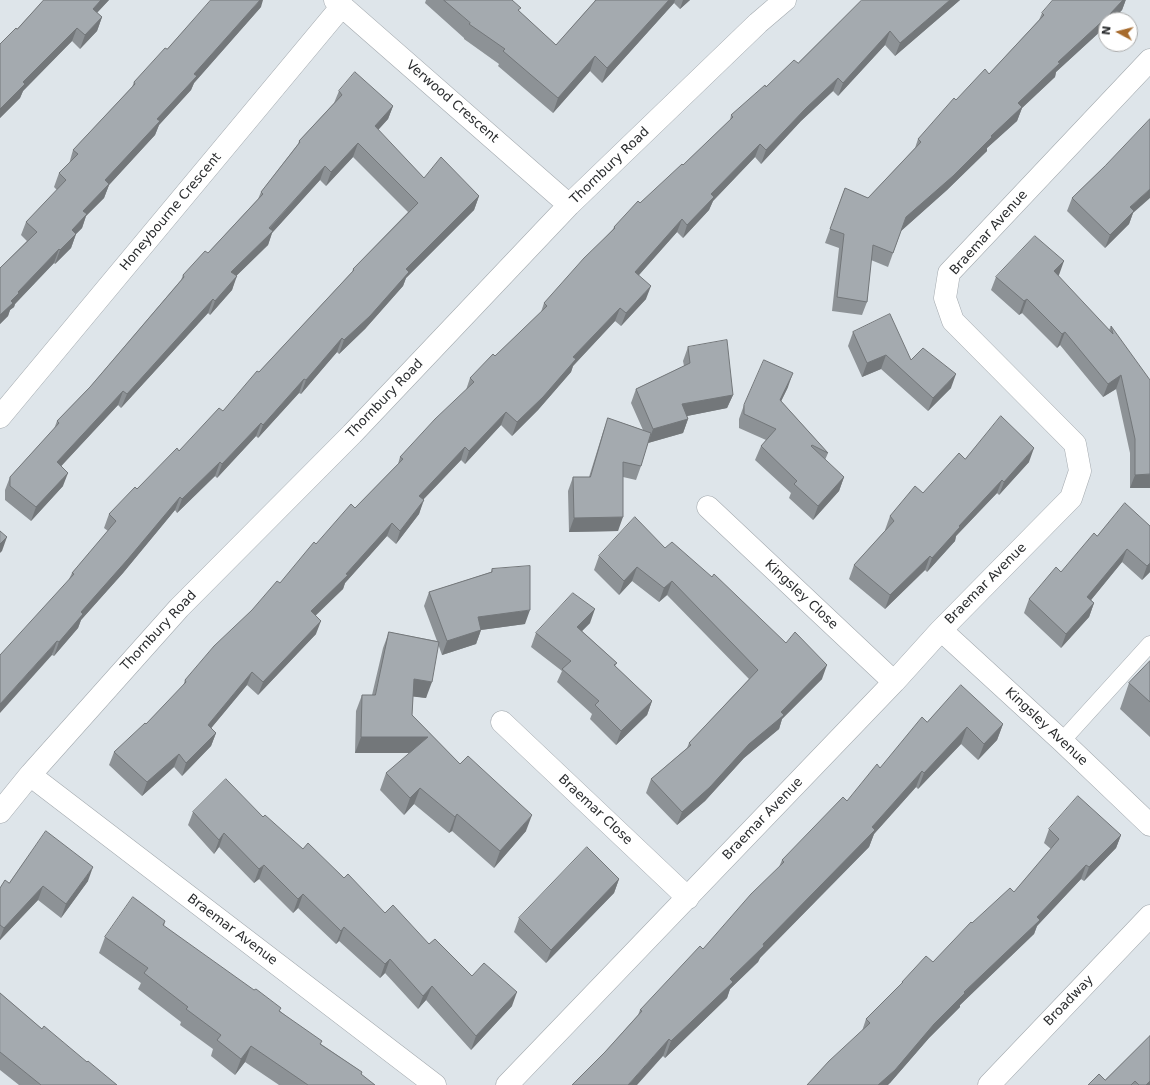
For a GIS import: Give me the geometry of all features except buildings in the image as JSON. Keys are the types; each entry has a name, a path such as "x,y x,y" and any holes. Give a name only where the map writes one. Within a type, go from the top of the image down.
{"street":[{"name":"Thornbury Road","path":"0,812 30,775 179,608 352,434 569,205 758,23 785,0"},
{"name":"Verwood Crescent","path":"338,3 569,205"},
{"name":"Honeybourne Crescent","path":"0,417 338,3"},
{"name":"Braemar Avenue","path":"507,1085 688,898 894,682 941,630 1071,498 1080,471 1075,444 953,321 945,298 949,273 1150,60"},
{"name":"Kingsley Close","path":"708,507 894,682"},
{"name":"Kingsley Avenue","path":"941,630 1148,819"},
{"name":"Braemar Close","path":"502,722 688,898"},
{"name":"Braemar Avenue","path":"30,775 435,1085"},
{"name":"Broadway","path":"989,1085 1150,916"}],"lane":[{"path":"1062,741 1150,644"}]}
